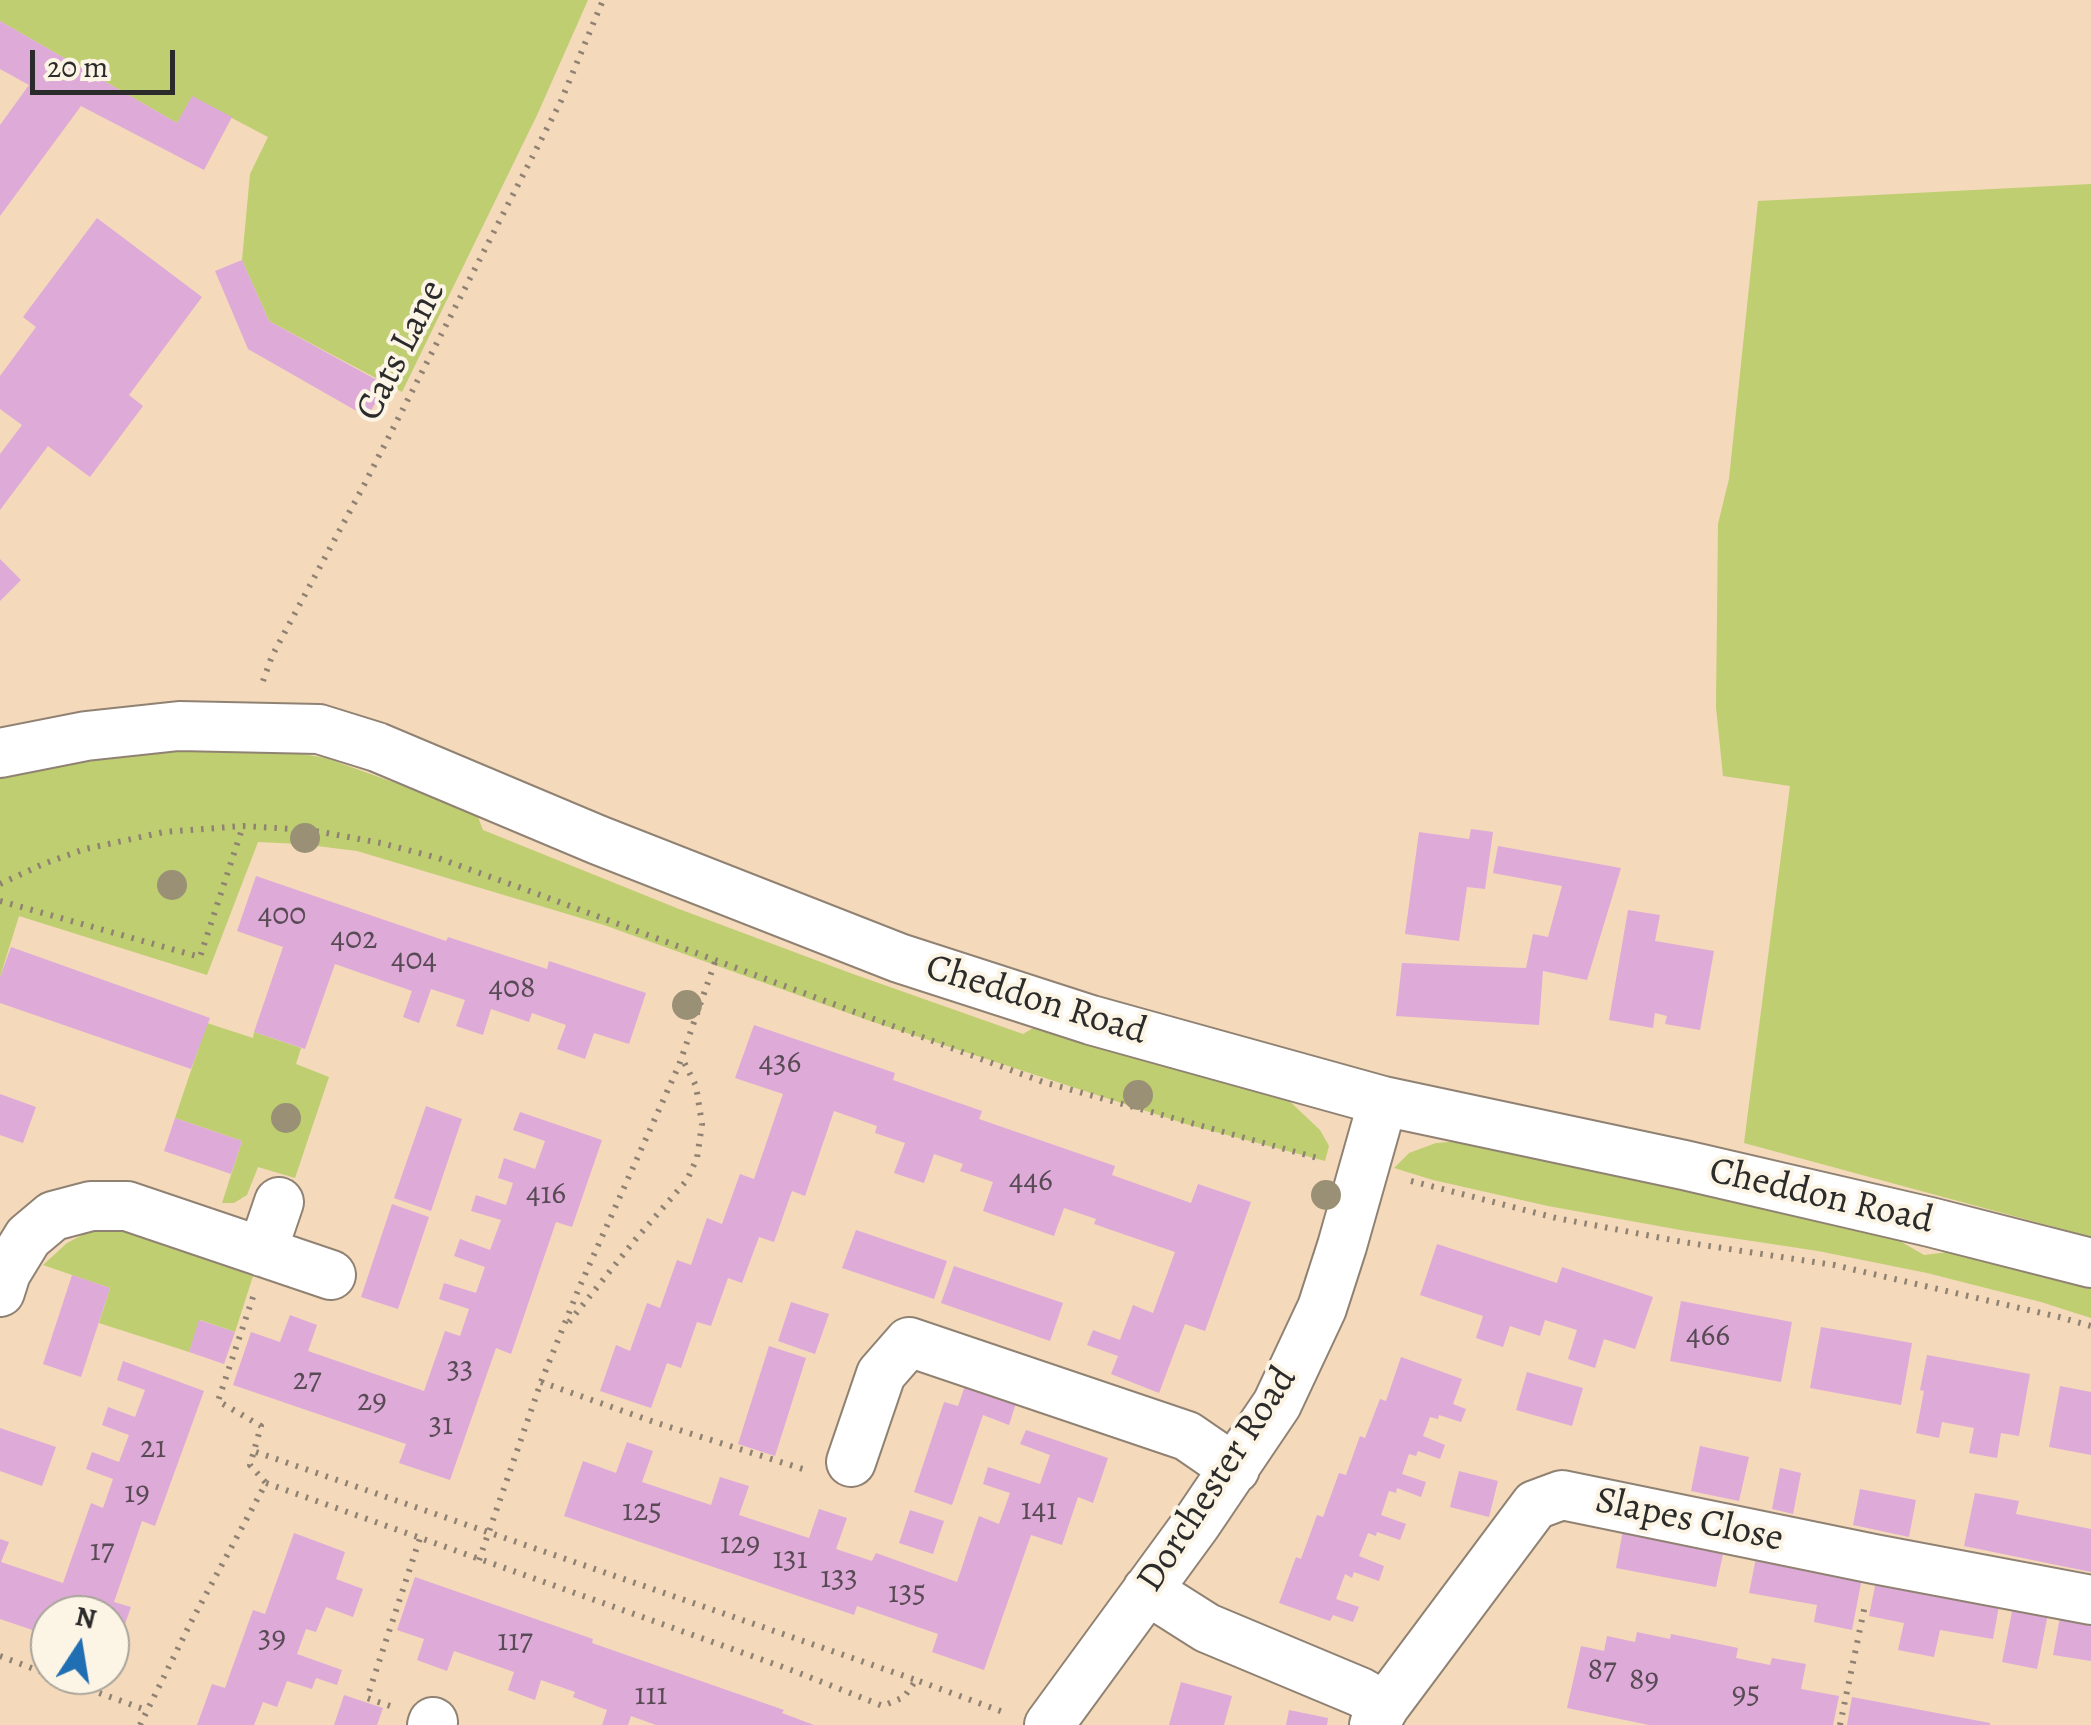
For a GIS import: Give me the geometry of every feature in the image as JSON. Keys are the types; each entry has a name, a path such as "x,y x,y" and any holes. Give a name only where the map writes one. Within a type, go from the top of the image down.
{"street":[{"name":"Cheddon Road","path":"0,753 86,736 179,726 319,729 377,747 598,840 900,958 1091,1020 1382,1101 1703,1169 2091,1264"},
{"name":"Dorchester Road","path":"1031,1720 1146,1590 1235,1469 1277,1404 1322,1308 1382,1101"},
{"path":"265,1253 279,1202"},
{"path":"0,1292 28,1236 54,1216 91,1206 127,1206 331,1275"},
{"path":"851,1462 881,1374 909,1342 1187,1436 1235,1469"},
{"name":"Slapes Close","path":"1146,1590 1206,1628 1360,1692 1379,1715 1535,1504 1562,1495 1874,1560 2091,1600"}],"path":[{"name":"Cats Lane","path":"256,726 258,692 272,656 391,434 561,101 602,0"},
{"path":"0,901 200,956 243,826"},
{"path":"0,884 85,849 164,832 243,826 310,830 438,858 715,962 681,1057 541,1382 479,1560"},
{"path":"564,1328 688,1180 697,1158 702,1124 696,1086 681,1057"},
{"path":"265,1253 218,1401 261,1426 250,1465 266,1483 883,1706 904,1698 916,1680"},
{"path":"541,1382 657,1424 838,1480 851,1462"},
{"path":"256,1452 1031,1720"},
{"path":"140,1725 266,1483"},
{"path":"420,1538 368,1698 432,1723"},
{"path":"1840,1725 1874,1560"},
{"path":"0,1656 30,1667"},
{"path":"105,1695 146,1710"}],"green space":[{"path":"0,0 588,0 538,113 402,392 269,321 242,260 250,174 268,137 192,97 177,123 0,21"},
{"path":"2091,184 2091,1237 1744,1143 1790,786 1723,776 1716,707 1718,524 1729,479 1758,201"},
{"path":"184,744 267,748 326,758 476,812 483,830 679,909 1023,1034 1040,1024 1284,1096 1320,1130 1329,1146 1325,1161 1186,1124 870,1021 604,925 357,851 258,842 207,975 19,916 0,977 0,779 76,759"},
{"path":"207,1023 253,1038 254,1032 301,1048 296,1064 329,1077 295,1178 258,1167 247,1195 234,1203 222,1203 242,1141 175,1118"},
{"path":"1476,1140 1886,1233 1924,1255 1973,1249 2091,1285 2091,1318 1927,1273 1548,1206 1394,1168 1409,1153 1436,1143"},
{"path":"102,1230 135,1234 253,1276 235,1332 200,1320 189,1352 99,1323 110,1288 43,1265 67,1243"}],"building":[{"path":"0,21 177,123 192,96 232,117 204,170 81,106 0,216 0,125 29,85 0,69"},
{"path":"97,218 202,297 129,395 143,406 90,477 48,446 0,510 0,454 22,425 0,409 0,376 36,327 23,317"},
{"path":"242,260 269,321 386,385 367,417 248,349 215,271"},
{"path":"0,559 21,580 0,601"},
{"path":"1471,829 1493,832 1485,889 1467,887 1459,941 1405,934 1419,832 1469,839"},
{"path":"1498,846 1621,868 1587,980 1543,971 1539,1025 1396,1016 1402,963 1526,968 1533,934 1548,937 1562,886 1493,873"},
{"path":"256,876 446,941 448,937 547,969 549,961 646,993 629,1044 594,1033 585,1059 557,1049 566,1025 532,1013 529,1022 491,1009 483,1035 456,1026 465,1000 431,989 419,1023 403,1017 412,991 335,964 305,1049 254,1032 283,947 237,931"},
{"path":"1628,910 1660,915 1655,941 1714,951 1700,1030 1665,1024 1667,1016 1655,1013 1653,1028 1609,1020"},
{"path":"11,947 210,1018 191,1069 0,1003 0,977"},
{"path":"754,1025 895,1073 893,1080 982,1111 979,1119 1115,1166 1112,1175 1191,1203 1198,1184 1251,1202 1205,1331 1185,1324 1159,1393 1111,1374 1118,1356 1087,1345 1093,1330 1120,1340 1133,1305 1153,1313 1175,1252 1094,1224 1096,1219 1064,1208 1054,1236 983,1211 993,1182 960,1171 963,1164 934,1154 924,1183 894,1173 905,1143 875,1133 877,1126 834,1111 805,1196 792,1191 774,1242 759,1237 742,1283 728,1278 711,1326 697,1322 681,1368 667,1363 651,1408 600,1391 616,1345 630,1351 647,1303 660,1308 677,1260 691,1265 707,1218 722,1224 740,1174 754,1179 783,1094 735,1078"},
{"path":"0,1094 36,1107 23,1143 0,1135"},
{"path":"426,1106 462,1119 431,1211 394,1198"},
{"path":"520,1112 602,1140 572,1227 556,1222 511,1354 496,1348 450,1480 399,1463 406,1444 233,1385 251,1332 280,1342 290,1315 317,1325 308,1351 424,1391 445,1331 460,1336 469,1309 439,1299 444,1283 476,1293 485,1267 454,1256 460,1239 490,1250 501,1220 471,1211 476,1195 506,1205 513,1183 498,1178 504,1158 535,1169 545,1141 513,1130"},
{"path":"175,1118 242,1141 231,1174 164,1151"},
{"path":"392,1204 429,1217 398,1309 361,1297"},
{"path":"856,1230 947,1261 934,1299 842,1268"},
{"path":"1437,1244 1557,1283 1562,1267 1653,1297 1635,1349 1604,1339 1595,1368 1568,1359 1577,1330 1545,1320 1540,1336 1510,1326 1503,1347 1476,1338 1483,1316 1420,1295"},
{"path":"954,1266 1063,1303 1050,1341 941,1303"},
{"path":"72,1275 110,1288 81,1377 43,1364"},
{"path":"1681,1301 1792,1322 1781,1382 1670,1361"},
{"path":"791,1302 829,1314 815,1354 778,1341"},
{"path":"199,1320 235,1332 224,1364 189,1352"},
{"path":"1821,1327 1912,1343 1901,1405 1810,1388"},
{"path":"769,1346 806,1358 775,1456 738,1444"},
{"path":"1927,1355 2030,1374 2019,1436 2001,1433 1997,1458 1969,1453 1974,1428 1942,1422 1939,1438 1916,1433"},
{"path":"1401,1357 1462,1379 1453,1404 1466,1409 1461,1422 1439,1415 1438,1419 1430,1417 1423,1436 1445,1445 1440,1459 1418,1451 1416,1456 1409,1454 1402,1474 1426,1482 1421,1497 1397,1488 1396,1493 1389,1491 1381,1515 1406,1524 1400,1540 1368,1533 1359,1556 1384,1566 1379,1581 1354,1572 1352,1578 1345,1574 1336,1599 1359,1607 1353,1622 1333,1615 1330,1621 1279,1603 1317,1515 1323,1517 1339,1473 1346,1475 1360,1436 1365,1438 1380,1399 1386,1401"},
{"path":"123,1361 204,1391 155,1526 142,1521 116,1595 30,1595 30,1629 0,1619 0,1539 9,1542 1,1562 63,1583 91,1503 103,1508 113,1479 86,1469 92,1452 119,1462 129,1435 102,1425 108,1407 135,1417 145,1390 117,1380"},
{"path":"1527,1372 1583,1388 1572,1426 1516,1410"},
{"path":"966,1383 1017,1400 1009,1425 983,1415 952,1505 914,1492 944,1402 958,1406"},
{"path":"2060,1386 2091,1392 2091,1455 2049,1447"},
{"path":"0,1428 56,1447 42,1486 0,1471"},
{"path":"1026,1430 1108,1458 1093,1503 1078,1497 1062,1545 1031,1535 984,1670 932,1652 938,1634 857,1606 854,1615 564,1516 583,1461 616,1473 627,1442 653,1451 642,1482 711,1505 720,1477 749,1486 739,1515 809,1538 819,1509 847,1518 836,1549 872,1561 876,1553 957,1582 979,1516 999,1524 1010,1493 983,1484 988,1467 1040,1484 1050,1455 1020,1444"},
{"path":"1700,1446 1749,1457 1739,1501 1691,1491"},
{"path":"1780,1468 1801,1473 1793,1514 1772,1509"},
{"path":"1459,1471 1498,1481 1489,1517 1450,1507"},
{"path":"1860,1489 1916,1500 1909,1537 1853,1525"},
{"path":"1975,1493 2019,1501 2016,1514 2091,1529 2091,1572 1964,1546"},
{"path":"910,1510 944,1521 933,1554 899,1543"},
{"path":"1623,1530 1724,1549 1716,1587 1616,1568"},
{"path":"294,1533 345,1552 336,1579 363,1589 353,1617 326,1607 316,1632 306,1629 297,1654 342,1670 337,1685 316,1678 312,1689 287,1681 277,1707 263,1702 254,1725 197,1725 212,1684 225,1688 253,1610 265,1614"},
{"path":"1756,1558 1862,1578 1852,1630 1814,1622 1817,1605 1749,1593"},
{"path":"415,1577 593,1639 592,1643 784,1710 782,1713 814,1725 656,1725 631,1716 628,1725 602,1725 607,1710 573,1697 575,1692 541,1680 535,1700 508,1690 514,1672 454,1651 447,1671 417,1660 424,1639 397,1630"},
{"path":"1876,1581 1999,1606 1993,1639 1940,1630 1934,1657 1898,1650 1904,1623 1869,1616"},
{"path":"2013,1607 2048,1614 2037,1669 2002,1662"},
{"path":"2060,1617 2091,1622 2091,1661 2053,1655"},
{"path":"1637,1632 1670,1639 1671,1634 1738,1648 1736,1658 1770,1665 1772,1658 1806,1664 1801,1689 1839,1696 1833,1725 1649,1725 1567,1708 1581,1646 1604,1651 1607,1636 1635,1642"},
{"path":"1181,1682 1232,1696 1224,1725 1169,1725"},
{"path":"344,1695 383,1708 377,1725 334,1725"},
{"path":"1852,1697 1990,1723 1990,1725 1847,1725"},
{"path":"1289,1710 1328,1718 1327,1725 1286,1725"}]}
